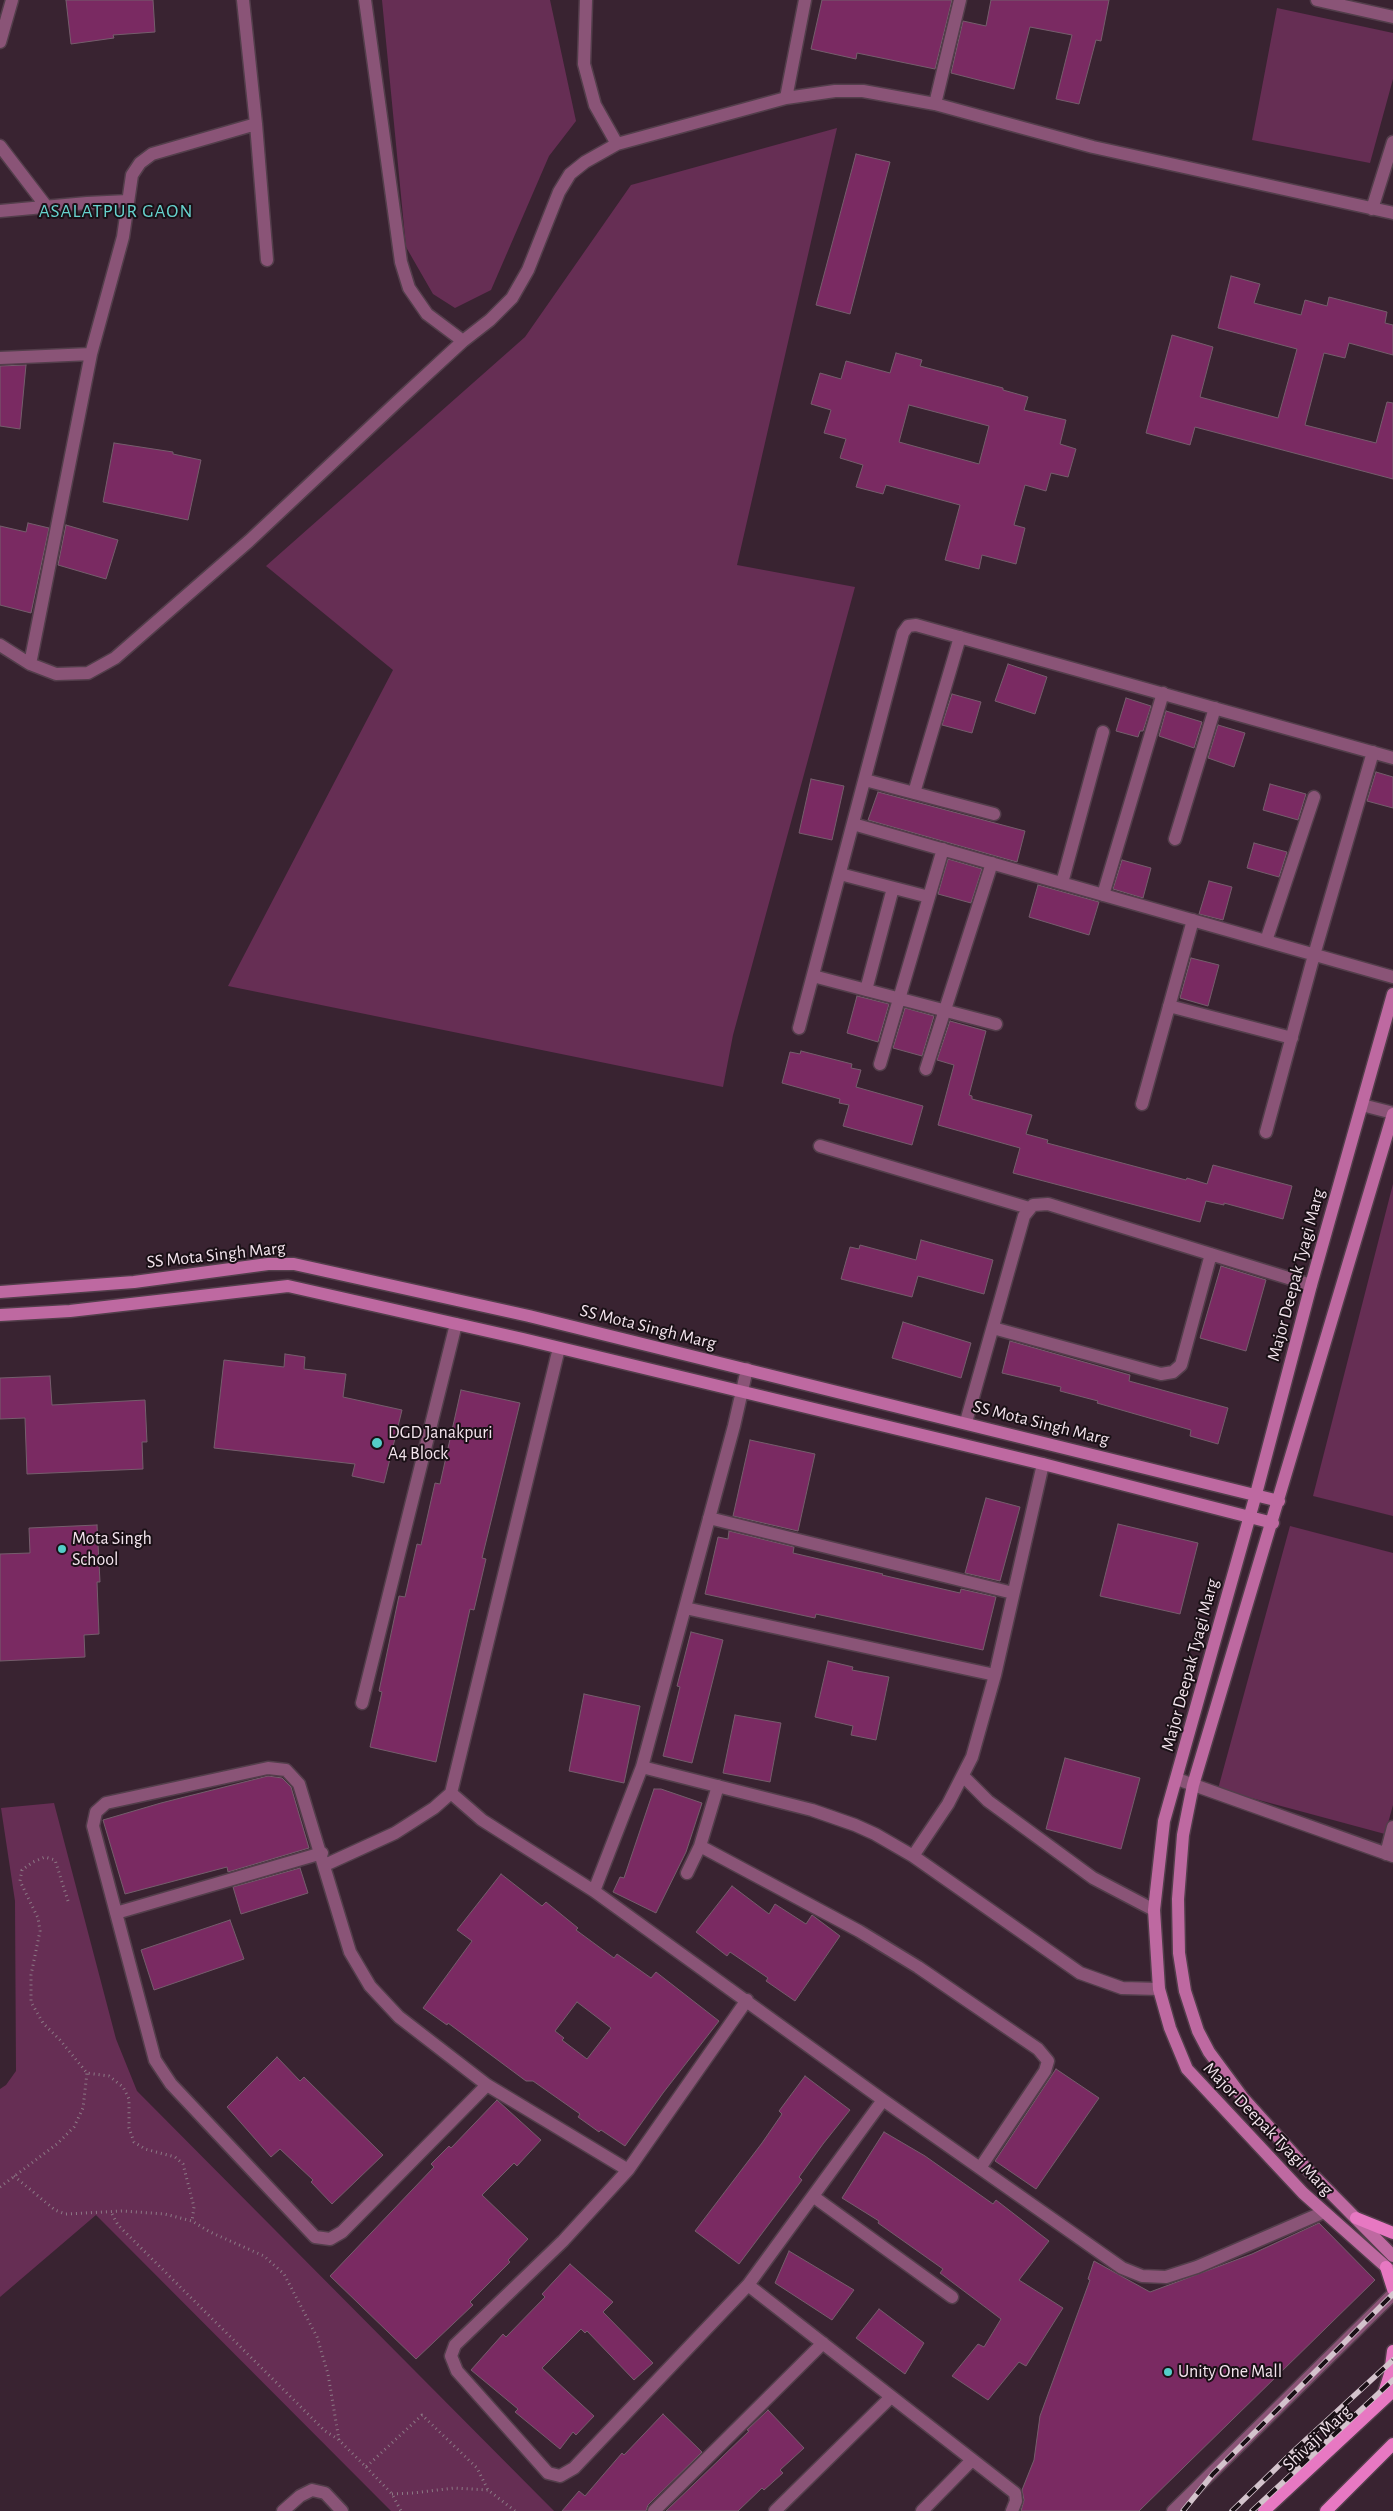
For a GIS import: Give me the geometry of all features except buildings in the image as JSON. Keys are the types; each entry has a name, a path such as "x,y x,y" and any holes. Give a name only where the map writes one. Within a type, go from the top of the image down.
{"main road":[{"path":"1356,2218 1393,2233"},
{"path":"1389,2270 1393,2289"},
{"path":"1381,2402 1390,2374 1393,2351"},
{"name":"Shivaji Marg","path":"1264,2511 1393,2391"},
{"path":"1326,2511 1393,2444"}],"street":[{"path":"0,42 12,0"},
{"path":"242,0 256,124 267,260"},
{"path":"365,0 401,262 409,288 427,314 463,341"},
{"path":"586,0 584,64 596,105 617,144"},
{"path":"786,98 805,0"},
{"path":"935,104 960,0"},
{"path":"1317,0 1393,17"},
{"path":"0,645 30,664 56,674 88,673 115,658 250,540 463,341 490,320 512,298 528,270 559,192 570,174 586,162 617,144 786,98 835,91 863,91 935,104 1093,147 1393,213"},
{"path":"30,664 91,354 124,237 132,175 140,163 152,154 256,124"},
{"path":"1372,209 1393,142"},
{"path":"0,146 46,206"},
{"path":"0,211 46,206 128,202"},
{"path":"0,358 91,354"},
{"path":"799,1028 904,633 908,626 916,625 1393,758"},
{"path":"914,793 960,637"},
{"path":"1102,895 1164,694"},
{"path":"1175,839 1215,708"},
{"path":"1062,883 1103,732"},
{"path":"1266,1132 1314,955 1373,752"},
{"path":"865,780 994,814"},
{"path":"1266,941 1314,797"},
{"path":"853,824 1393,977"},
{"path":"880,1064 943,849"},
{"path":"926,1069 992,863"},
{"path":"840,874 929,897"},
{"path":"866,990 893,888"},
{"path":"1142,1104 1193,920"},
{"path":"813,976 996,1024"},
{"name":"Major Deepak Tyagi Marg","path":"1389,2270 1303,2193 1187,2069 1172,2035 1159,1989 1154,1910 1161,1839 1256,1494 1311,1285 1393,994"},
{"path":"1169,1006 1292,1038"},
{"path":"1362,1105 1393,1113"},
{"name":"Major Deepak Tyagi Marg","path":"1393,1113 1273,1524 1194,1785 1179,1865 1178,1925 1183,1978 1190,2009 1198,2031 1217,2064 1243,2098 1306,2168 1393,2256"},
{"path":"820,1146 1029,1208"},
{"path":"966,1422 1024,1216 1029,1208 1040,1203 1311,1285"},
{"path":"993,1328 1162,1374 1173,1372 1181,1365 1211,1254"},
{"name":"SS Mota Singh Marg","path":"0,1292 134,1282 268,1264 294,1264 529,1316 966,1422 1279,1501"},
{"path":"0,1314 70,1311 288,1286 560,1348 1043,1464 1273,1524"},
{"path":"362,1703 456,1324"},
{"path":"116,1913 323,1859 395,1832 434,1808 451,1793 560,1348"},
{"path":"594,1891 642,1767 742,1392 746,1369"},
{"path":"912,1856 964,1777 979,1735 1043,1464"},
{"path":"709,1518 1013,1593"},
{"path":"685,1608 994,1675"},
{"path":"642,1767 812,1810 855,1825 875,1834 912,1856 1080,1973 1122,1988 1159,1989"},
{"path":"487,2085 342,2232 330,2239 315,2237 171,2084 155,2060 94,1826 96,1812 106,1803 268,1768 286,1770 299,1784 350,1952 370,1986 399,2017 487,2085 628,2170"},
{"path":"964,1777 988,1801 1093,1878 1154,1910"},
{"path":"1177,1779 1389,1855 1393,1827"},
{"path":"687,1873 700,1846 718,1786"},
{"path":"451,1793 482,1820 594,1891 883,2100 1122,2268 1142,2276 1166,2277 1197,2267 1324,2212"},
{"path":"700,1846 859,1931 918,1967 1038,2049 1048,2061 1045,2071 980,2168"},
{"path":"747,2000 628,2170 563,2241 456,2345 452,2356 457,2371 548,2473 553,2476 560,2476 574,2468 748,2285 883,2100"},
{"path":"814,2197 952,2297"},
{"path":"748,2285 1015,2493 1016,2501 1012,2511"},
{"path":"1173,2511 1393,2294"},
{"path":"654,2511 823,2343"},
{"path":"775,2511 891,2397"},
{"path":"922,2511 972,2460"},
{"path":"283,2511 300,2496 312,2490 324,2493 342,2511"}],"path":[{"path":"68,1901 55,1860 45,1857 33,1862 22,1870 20,1881 38,1918 40,1931 31,1975 32,2002 43,2023 60,2040 87,2073 109,2076 123,2087 129,2099 129,2128 134,2142 145,2149 174,2157 183,2164 194,2207 192,2221"},
{"path":"0,2187 57,2144 74,2127 82,2108 87,2073"},
{"path":"14,2176 61,2212 112,2214 143,2212 192,2221 210,2232 264,2256 284,2274 317,2336 328,2374 340,2441"},
{"path":"112,2214 118,2225 325,2431 340,2441 366,2467 392,2494 401,2511"},
{"path":"366,2467 422,2415 477,2468 488,2490 515,2511"},
{"path":"392,2494 454,2488 488,2490"}],"shaded area":[{"path":"382,0 550,0 576,121 549,156 491,290 455,308 433,294 406,247"},
{"path":"1277,8 1393,33 1393,79 1370,163 1252,140"},
{"path":"837,128 737,565 855,587 733,1035 723,1087 228,986 393,670 266,566 525,337 631,185"},
{"path":"1393,1184 1393,1516 1313,1496"},
{"path":"1290,1526 1393,1553 1393,1805 1385,1834 1218,1789"},
{"path":"54,1803 116,2039 137,2091 554,2511 391,2511 96,2215 0,2297 0,2089 6,2085 16,2071 15,1901 1,1808"}],"railway":[{"path":"1183,2511 1213,2474 1393,2294"},
{"path":"1232,2511 1393,2360"},
{"path":"1252,2511 1393,2380"}],"place":[{"name":"DGD Janakpuri A4 Block","path":"377,1443"},
{"name":"Mota Singh School","path":"62,1549"},
{"name":"Unity One Mall","path":"1168,2372"}],"district":[{"name":"ASALATPUR GAON","path":"116,211"}]}
